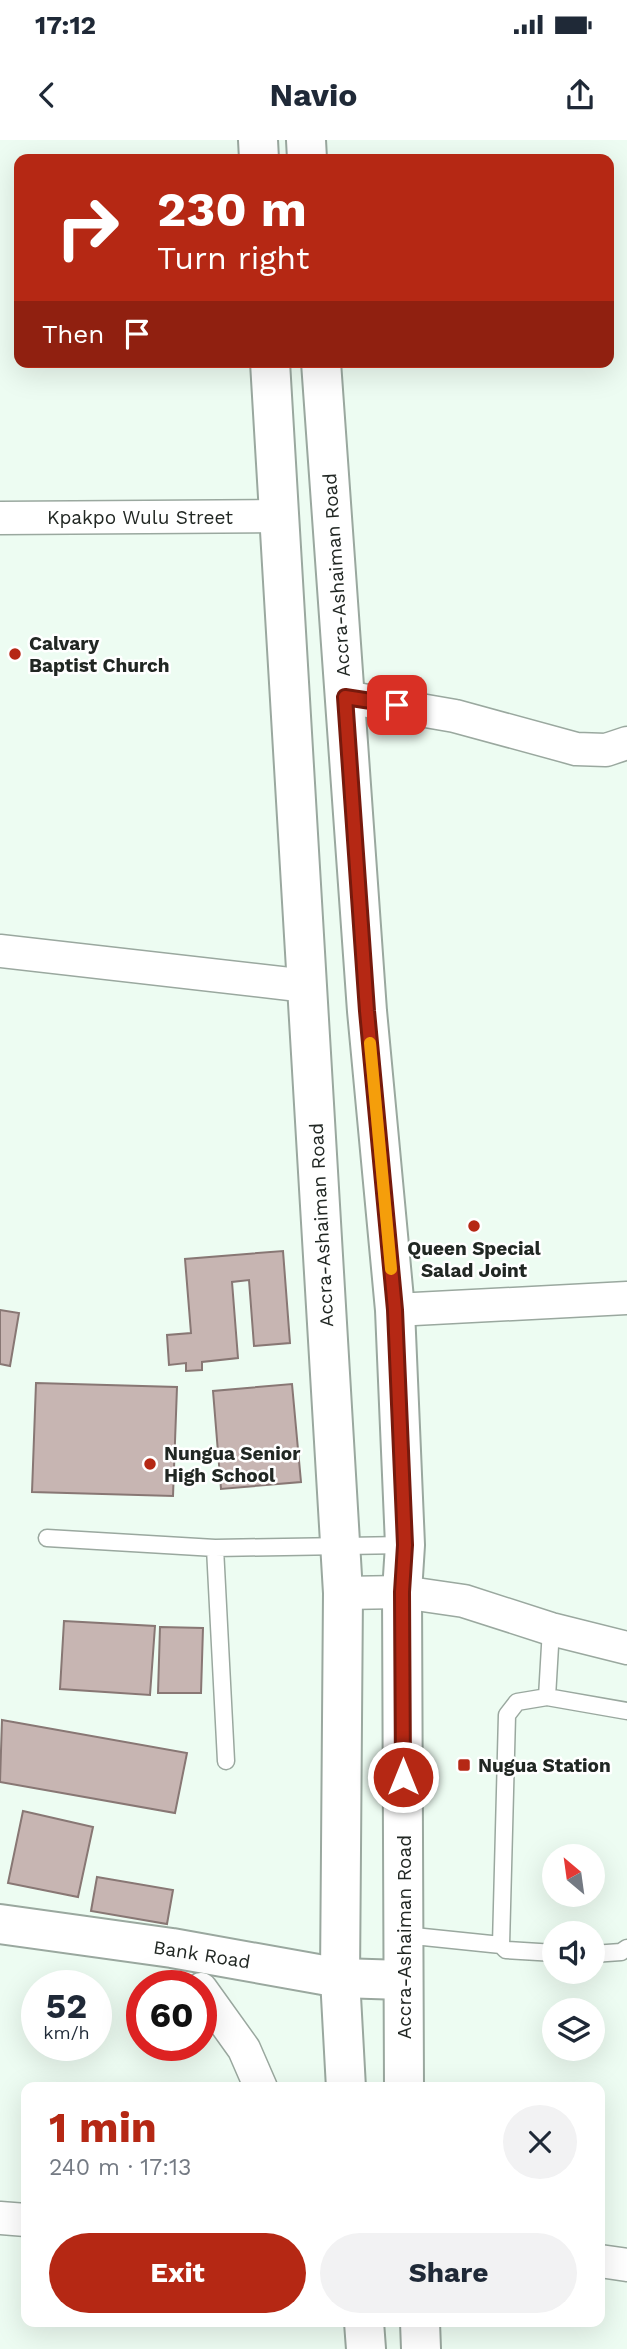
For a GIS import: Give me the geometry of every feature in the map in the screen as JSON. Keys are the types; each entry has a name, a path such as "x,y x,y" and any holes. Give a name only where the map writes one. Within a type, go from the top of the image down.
{"main road":[{"name":"Accra-Ashaiman Road","path":"270,368 343,1593 340,1978 346,2082"},
{"name":"Accra-Ashaiman Road","path":"321,368 367,1011 395,1310 405,1545 402,1592 404,2082"},
{"name":"Bank Road","path":"0,1924 172,1948 340,1978 403,1980"},
{"path":"364,2327 366,2349"},
{"path":"420,2327 421,2349"}],"street":[{"name":"Kpakpo Wulu Street","path":"0,518 279,516"},
{"path":"345,697 455,716 576,750 606,750 627,743"},
{"path":"0,951 307,986"},
{"path":"395,1310 627,1298"},
{"path":"343,1593 402,1592 464,1601 551,1629 627,1648"},
{"path":"172,1948 187,1970"},
{"path":"217,2012 243,2049 258,2082"},
{"path":"0,2218 21,2220"},
{"path":"605,2262 627,2265"}],"lane":[{"path":"47,1538 215,1548 405,1545"},
{"path":"215,1548 226,1761"},
{"path":"547,1697 551,1629"},
{"path":"501,1945 507,1715 517,1702 547,1697 627,1711"},
{"path":"404,1935 501,1945 506,1950 542,1952"},
{"path":"605,1953 621,1952 627,1948"}],"building":[{"path":"283,1251 290,1343 254,1346 249,1280 232,1282 238,1358 202,1362 202,1370 186,1371 186,1363 169,1365 167,1335 191,1333 185,1259"},
{"path":"0,1310 19,1313 10,1366 0,1364"},
{"path":"36,1383 177,1387 173,1496 32,1492"},
{"path":"292,1384 301,1482 221,1489 213,1391"},
{"path":"64,1621 155,1626 150,1695 60,1689"},
{"path":"160,1627 203,1628 201,1693 158,1693"},
{"path":"2,1720 187,1753 175,1813 0,1782"},
{"path":"23,1811 93,1827 78,1897 8,1883"},
{"path":"97,1877 173,1890 167,1924 91,1911"}],"slow traffic":[{"path":"370,1043 391,1269"}],"place":[{"name":"Calvary Baptist Church","path":"15,654"},
{"name":"Queen Special Salad Joint","path":"474,1226"},
{"name":"Nungua Senior High School","path":"150,1464"},
{"name":"Nugua Station","path":"464,1765"}],"route":[{"path":"397,705 345,697 367,1011 395,1310 405,1545 402,1592 403,1777"}]}
